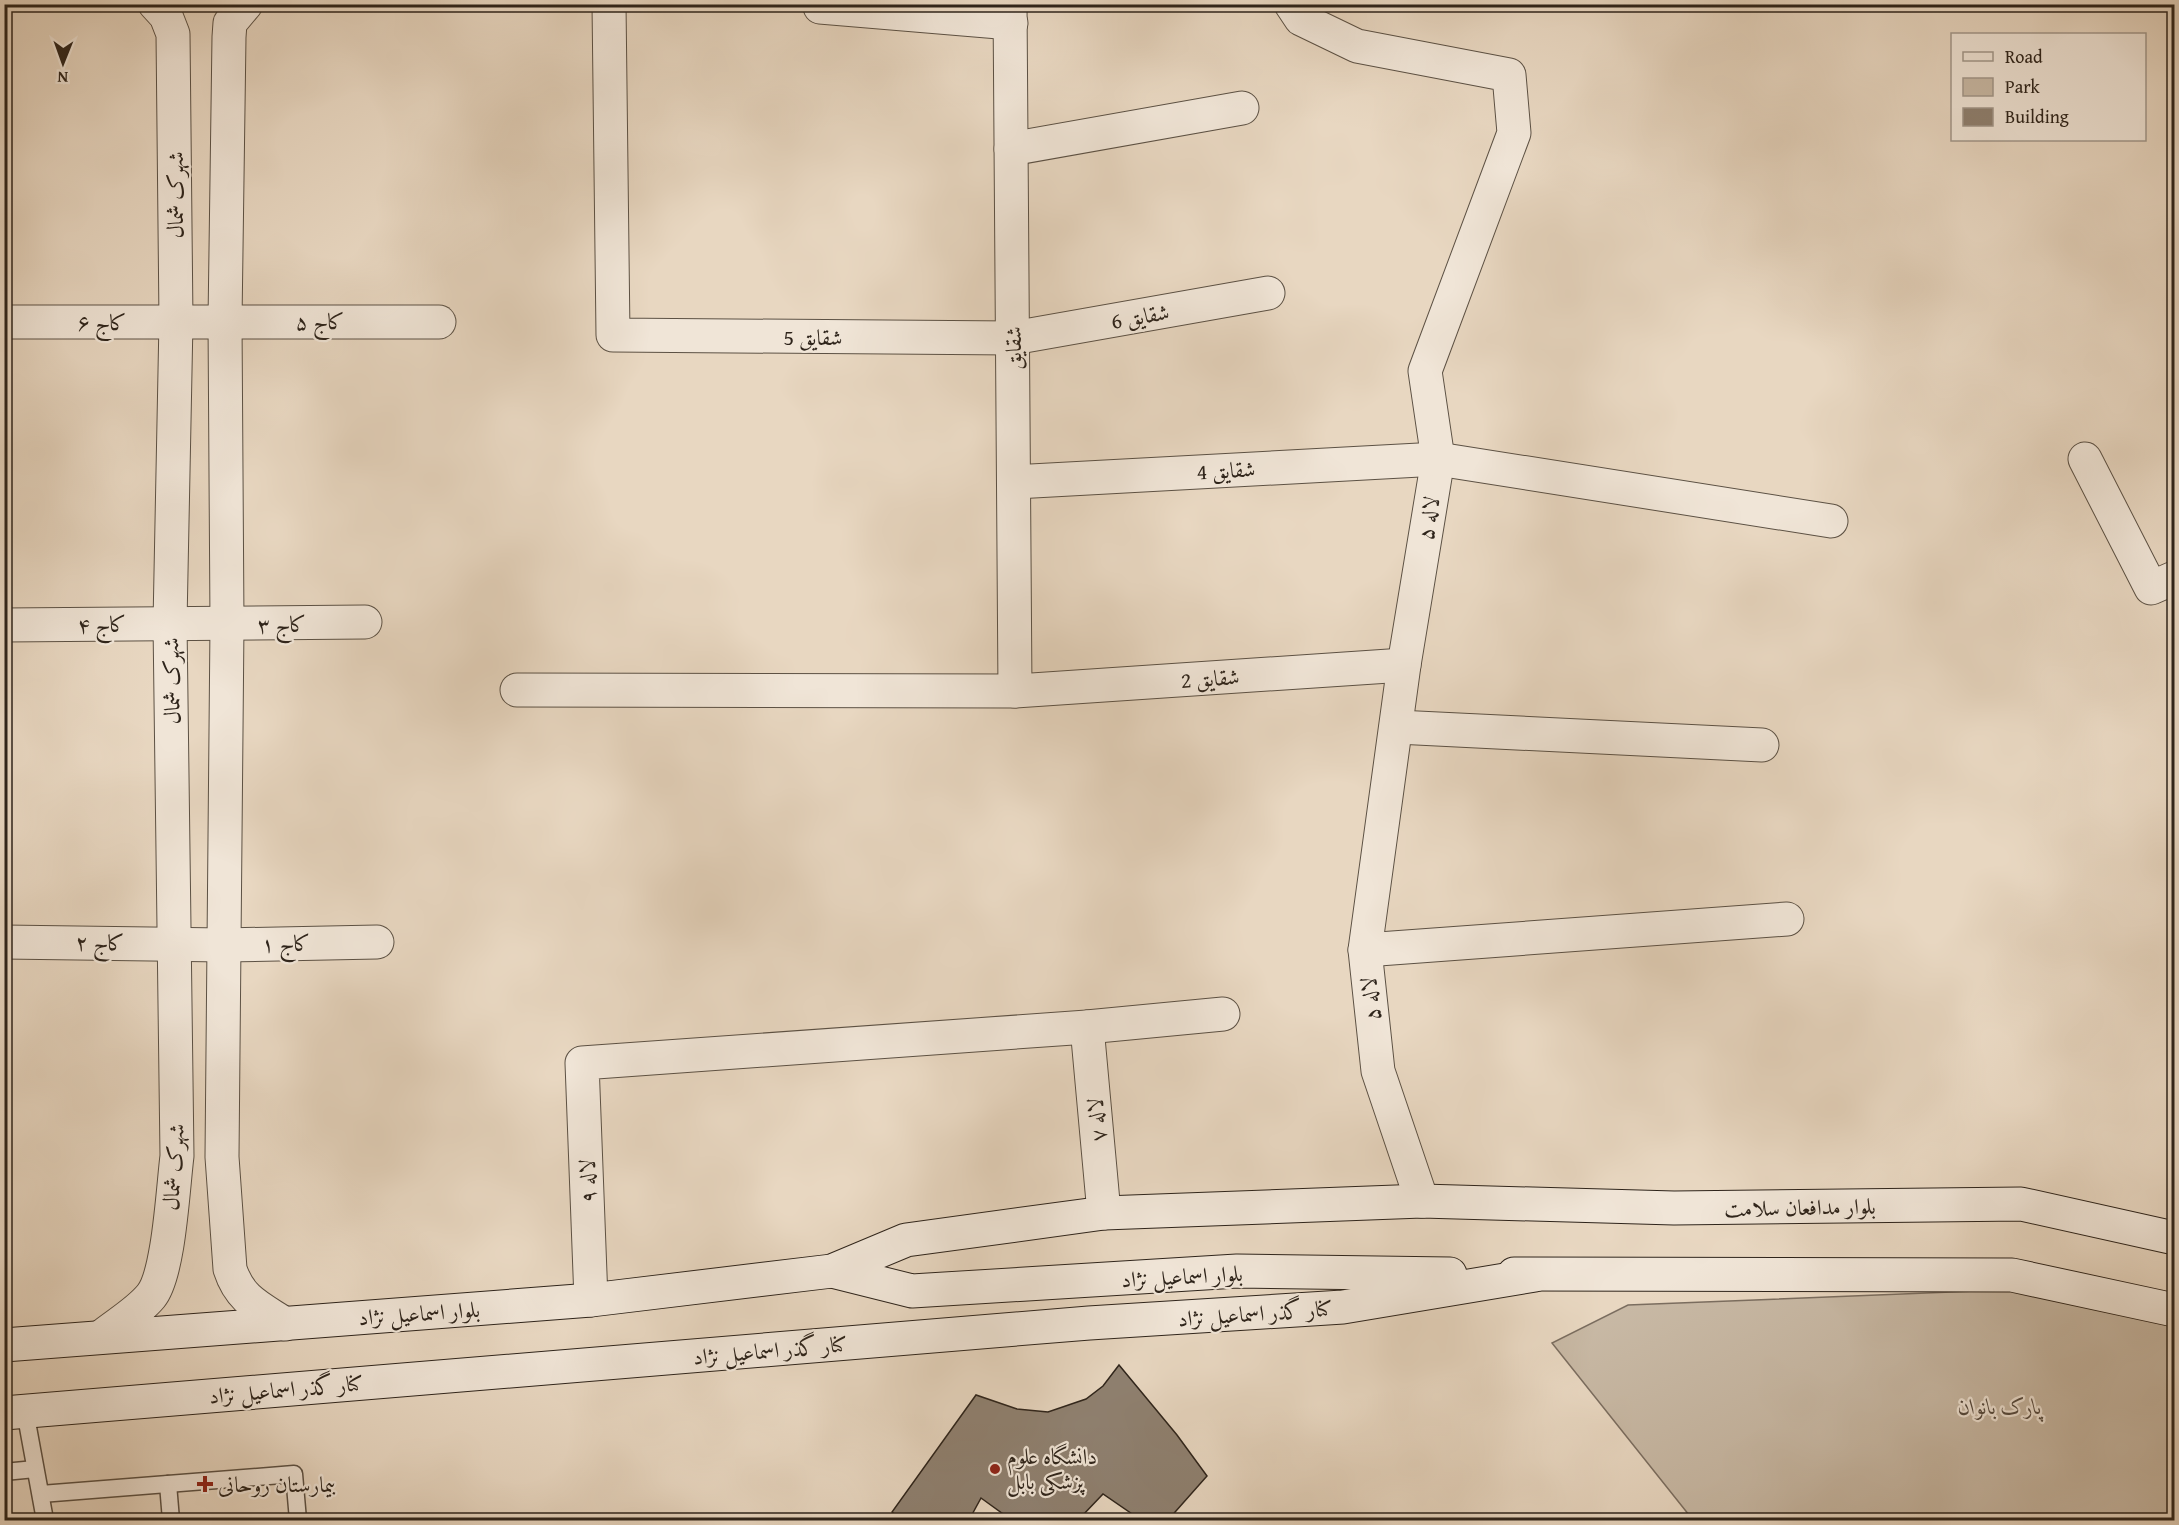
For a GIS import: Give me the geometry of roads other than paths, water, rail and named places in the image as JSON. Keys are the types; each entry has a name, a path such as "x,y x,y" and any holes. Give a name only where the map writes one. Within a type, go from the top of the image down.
{"street":[{"name":"شهرک شمال","path":"101,1337 151,1296 159,1282 167,1243 198,944 200,321 173,34 166,16 154,4"},
{"name":"شهرک شمال","path":"246,4 230,23 200,321 198,944 222,1157 230,1269 235,1286 246,1299 285,1324"},
{"name":"شقايق 5","path":"609,4 613,335 1012,338"},
{"name":"لاله ۵","path":"1291,4 1301,19 1357,46 1509,75 1514,133 1425,371 1438,459 1404,665 1365,950 1378,1071 1422,1201"},
{"path":"820,7 1010,14"},
{"name":"شقايق","path":"1010,14 1015,692"},
{"path":"1011,150 1242,108"},
{"name":"شقايق 6","path":"1012,338 1268,293"},
{"name":"کاج ۶","path":"4,322 200,321"},
{"name":"کاج ۵","path":"200,321 439,322"},
{"name":"شقايق 4","path":"1014,482 1438,459 1831,521"},
{"path":"2085,459 2151,588 2175,579"},
{"name":"کاج ۳","path":"199,624 365,622"},
{"name":"کاج ۴","path":"4,625 199,624"},
{"name":"شقايق 2","path":"518,690 1015,692 1404,665"},
{"path":"1397,727 1762,745"},
{"path":"1365,950 1787,919"},
{"name":"کاج ۲","path":"4,942 198,944"},
{"name":"کاج ۱","path":"198,944 377,942"},
{"path":"1087,1027 1223,1014"},
{"name":"لاله ۹","path":"591,1300 582,1063 1087,1027"},
{"name":"لاله ۷","path":"1087,1027 1104,1213"},
{"path":"177,1156 222,1157"},
{"name":"بلوار اسماعیل نژاد","path":"4,1345 591,1300 832,1271 906,1240 1104,1213 1422,1201"},
{"name":"بلوار مدافعان سلامت","path":"1422,1201 1674,1208 2021,1204 2175,1238"},
{"name":"بلوار اسماعیل نژاد","path":"832,1271 912,1291 1237,1271 1535,1275"},
{"path":"1535,1275 2012,1275 2175,1310"},
{"name":"کنار گذر اسماعیل نژاد","path":"15,1412 1077,1324 1343,1307 1535,1275"}],"lane":[{"path":"15,1412 35,1470 45,1521"},
{"path":"4,1472 35,1470"},
{"path":"40,1494 294,1474 298,1521"},
{"path":"168,1484 171,1521"}],"place":[{"name":"دانشگاه علوم پزشکی بابل","path":"995,1469"},
{"name":"بیمارستان روحانی","path":"205,1484"}],"park label":[{"name":"پارک بانوان","path":"2000,1406"}]}
